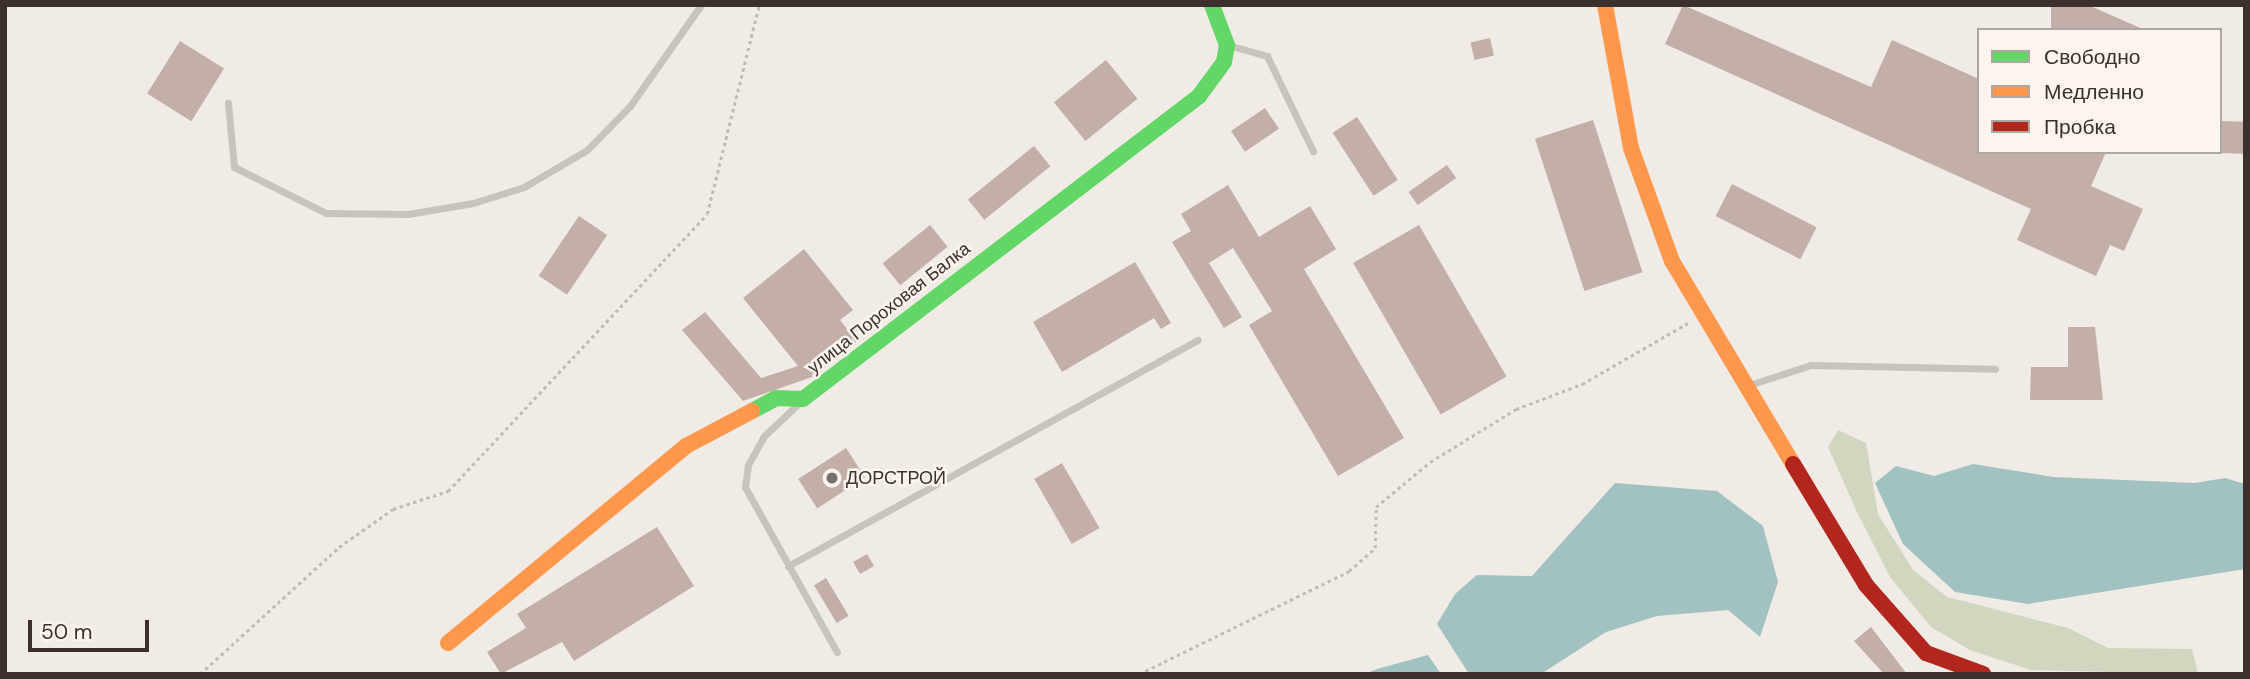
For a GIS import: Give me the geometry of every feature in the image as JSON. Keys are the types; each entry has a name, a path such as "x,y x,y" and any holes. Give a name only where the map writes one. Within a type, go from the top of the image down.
{"street":[{"path":"1212,5 1227,45"},
{"path":"1605,5 1631,148 1672,261 1866,586 1926,653 1983,674"},
{"name":"улица Пороховая Балка","path":"448,643 686,446 776,398 803,399 1199,96 1224,62 1227,45"}],"lane":[{"path":"228,103 234,167 326,213 408,214 473,204 524,187 587,150 631,106 701,5"},
{"path":"1227,45 1266,56 1313,151"},
{"path":"788,566 1198,340"},
{"path":"1745,387 1811,365 1995,369"},
{"path":"803,399 764,436 748,465 745,487 837,652"}],"path":[{"path":"200,674 339,547 393,509 448,491 707,214 759,5"},
{"path":"1139,674 1349,571 1375,548 1376,507 1430,462 1516,409 1582,384 1703,315"}],"green space":[{"path":"1838,430 1866,443 1878,514 1913,570 1947,597 2068,628 2108,648 2192,649 2198,674 2031,670 1970,650 1931,627 1890,577 1857,512 1828,447"}],"water":[{"path":"1973,464 2054,477 2195,483 2225,478 2245,484 2245,569 2028,604 1955,592 1903,544 1875,483 1896,466 1934,476"},
{"path":"1615,483 1717,491 1763,526 1778,582 1760,637 1728,610 1657,616 1606,632 1541,674 1469,674 1437,624 1455,594 1477,575 1532,576"},
{"path":"1428,655 1441,674 1365,674 1377,669"}],"building":[{"path":"1683,5 1871,87 1892,40 1977,78 1977,154 2105,154 2091,186 2143,209 2124,251 2110,245 2096,276 2017,240 2031,209 1665,44"},
{"path":"2051,5 2088,5 2140,28 2051,28"},
{"path":"1490,38 1494,56 1475,60 1471,42"},
{"path":"180,41 224,69 191,121 147,94"},
{"path":"1106,60 1137,99 1085,141 1054,102"},
{"path":"1265,108 1279,129 1245,152 1231,131"},
{"path":"1357,117 1398,180 1374,196 1333,133"},
{"path":"1593,120 1642,272 1584,291 1535,139"},
{"path":"2222,121 2245,122 2244,154 2222,153"},
{"path":"1034,146 1050,166 984,220 968,199"},
{"path":"1447,165 1456,178 1418,205 1408,192"},
{"path":"1732,184 1817,227 1800,259 1716,216"},
{"path":"1228,185 1259,237 1310,206 1336,249 1304,269 1404,438 1338,476 1249,325 1272,311 1233,248 1209,263 1242,317 1224,328 1172,242 1191,231 1181,214"},
{"path":"579,216 607,235 567,295 539,276"},
{"path":"930,225 948,247 900,285 883,263"},
{"path":"1419,225 1506,377 1441,415 1353,263"},
{"path":"804,249 853,310 840,320 857,342 812,377 743,401 682,330 705,312 761,378 798,366 743,298"},
{"path":"1135,262 1171,323 1161,329 1154,318 1062,372 1033,322"},
{"path":"2068,327 2095,327 2103,400 2030,400 2031,367 2068,367"},
{"name":"ДОРСТРОЙ","path":"846,448 865,477 817,508 798,479"},
{"path":"1062,463 1100,528 1072,544 1034,479"},
{"path":"657,527 694,586 574,661 562,642 501,674 487,652 526,628 517,614"},
{"path":"867,554 874,566 860,574 853,562"},
{"path":"826,578 849,616 837,623 814,585"},
{"path":"1871,627 1907,674 1884,674 1854,641"}],"traffic: fast":[{"path":"752,411 776,398 803,399 1199,96 1224,62 1227,45 1212,5"}],"traffic: slow":[{"path":"1605,5 1631,148 1672,261 1793,464"},
{"path":"448,643 686,446 752,411"}],"traffic: jam":[{"path":"1793,464 1866,585 1926,653 1983,674"}],"place":[{"name":"ДОРСТРОЙ","path":"832,478"}]}
